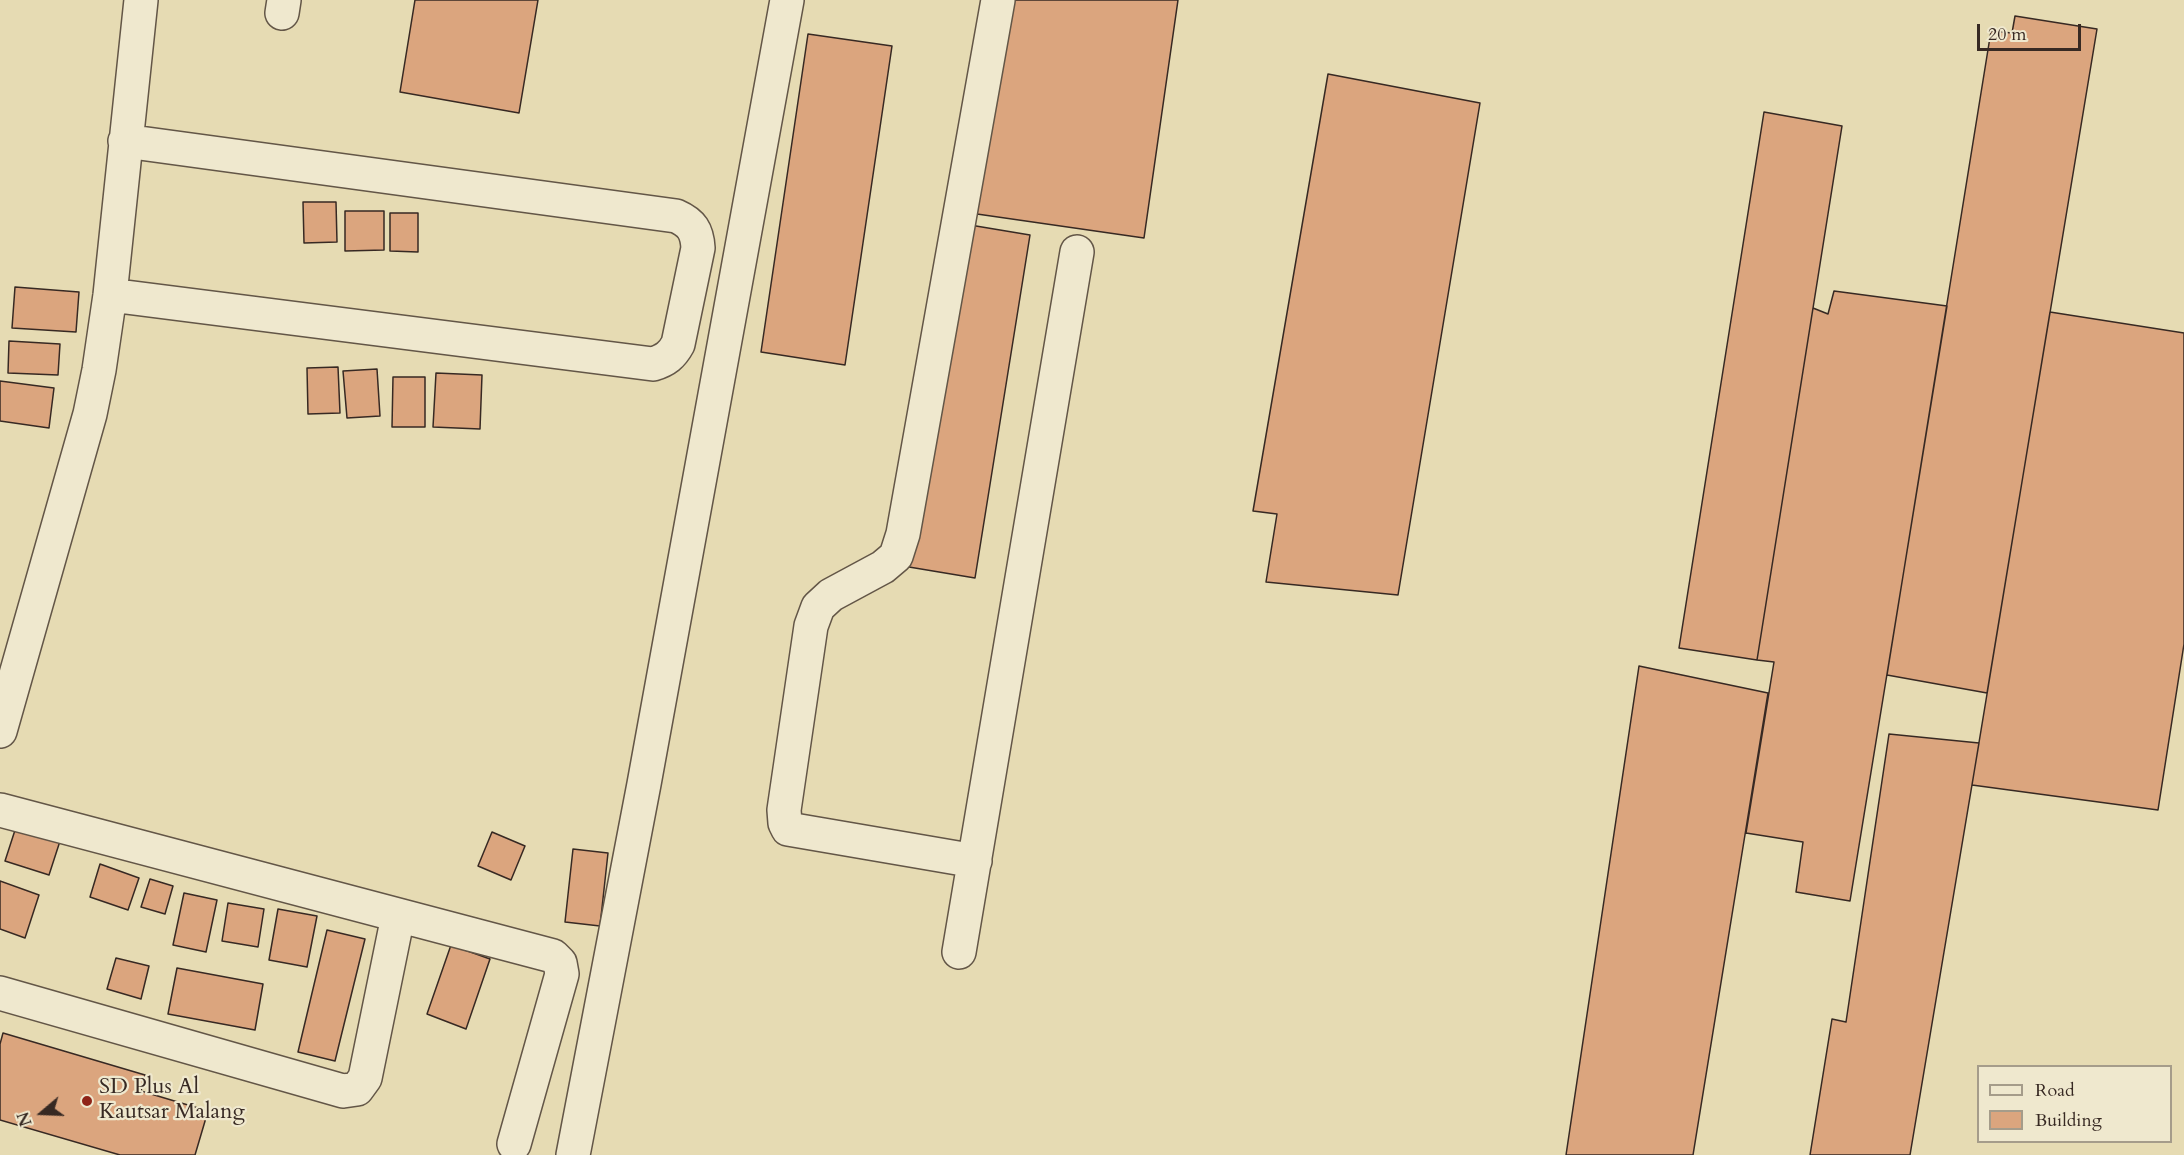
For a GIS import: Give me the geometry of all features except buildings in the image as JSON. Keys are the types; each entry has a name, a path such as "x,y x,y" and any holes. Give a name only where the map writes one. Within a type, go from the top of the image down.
{"street":[{"path":"0,731 90,414 99,370 111,296 141,0"},
{"path":"573,1155 644,784 787,0"},
{"path":"975,861 788,829 784,810 811,626 818,607 831,596 883,567 896,556 903,534 998,0"},
{"path":"111,296 653,364 663,361 672,354 678,344 698,248 697,235 692,225 676,216 125,141"},
{"path":"959,952 1077,252"},
{"path":"0,810 553,956 560,963 561,974 514,1144"},
{"path":"0,993 343,1090 357,1089 365,1078 398,916"}],"place":[{"name":"SD Plus Al Kautsar Malang","path":"87,1101"}]}
